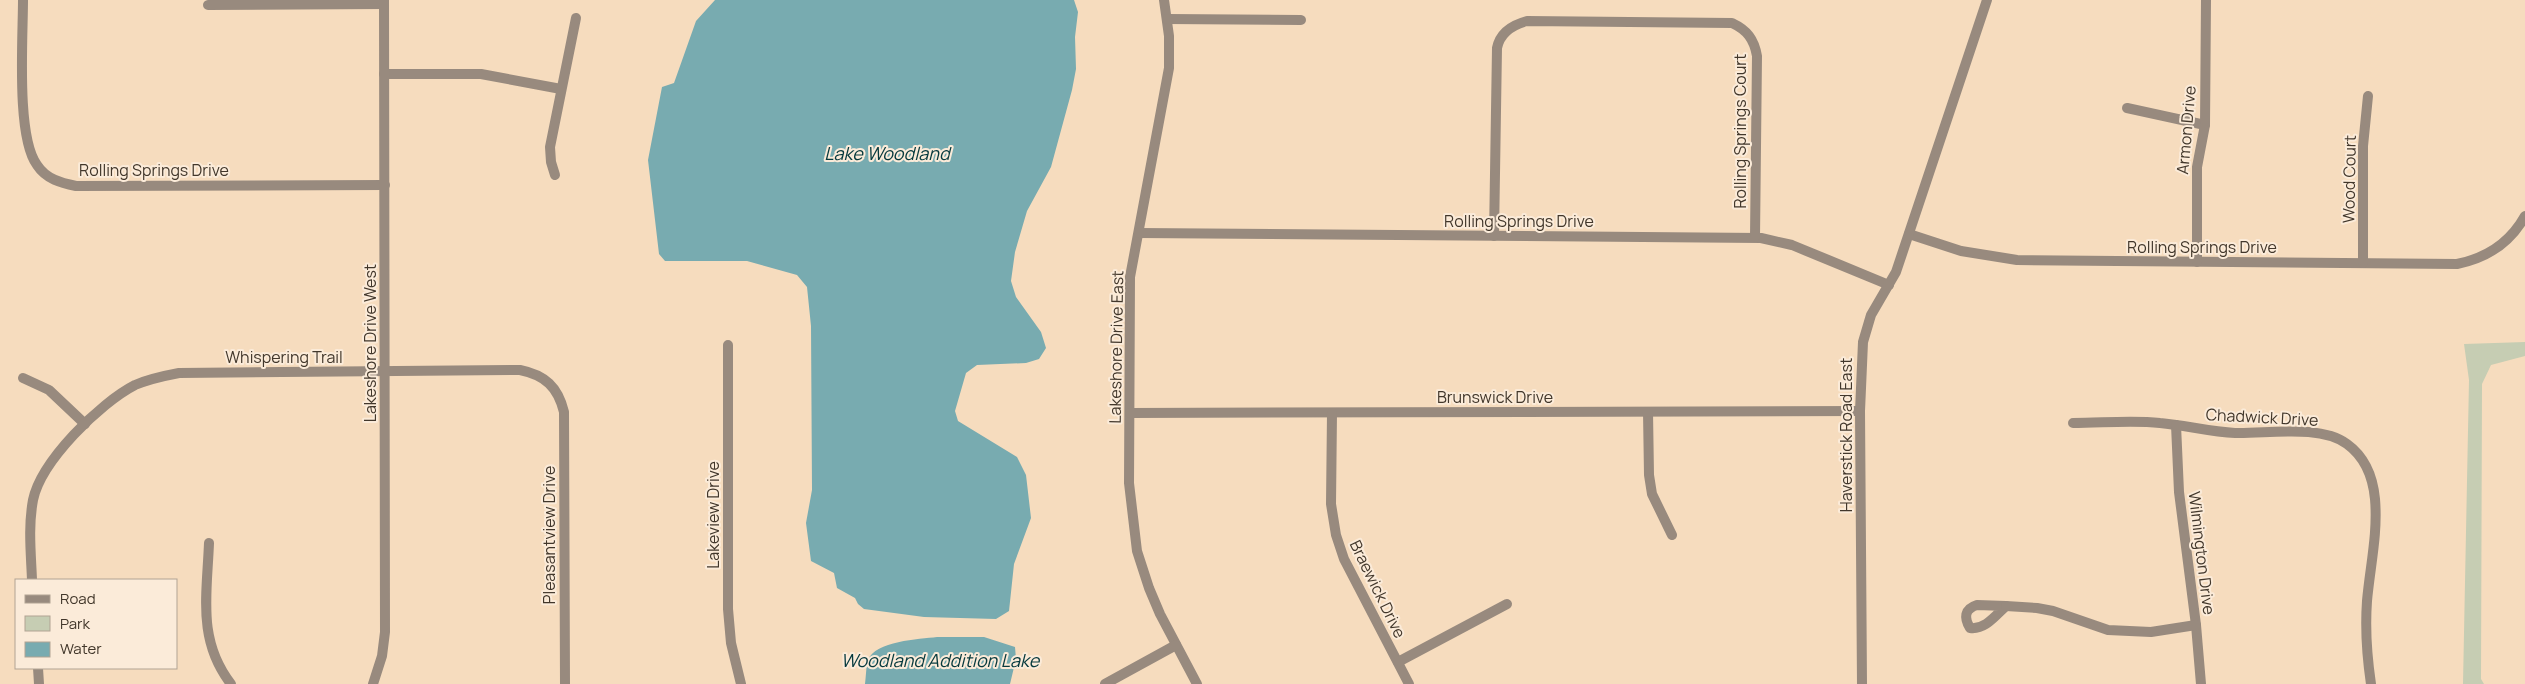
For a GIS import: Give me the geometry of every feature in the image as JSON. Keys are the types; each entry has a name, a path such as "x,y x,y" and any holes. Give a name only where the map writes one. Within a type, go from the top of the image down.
{"street":[{"name":"Rolling Springs Drive","path":"23,0 26,140 38,167 50,178 76,186 385,185"},
{"name":"Lakeshore Drive East","path":"1164,0 1167,19 1169,68 1129,288 1129,483 1137,551 1149,588 1197,684"},
{"name":"Haverstick Road East","path":"1862,684 1860,411 1863,342 1871,315 1889,285 1909,234 1987,0"},
{"name":"Armon Drive","path":"2197,262 2197,167 2205,125 2206,0"},
{"name":"Lakeshore Drive West","path":"373,684 382,656 385,632 384,2"},
{"path":"208,5 384,2"},
{"path":"555,175 550,162 550,147 576,18"},
{"path":"1167,19 1300,20"},
{"name":"Rolling Springs Court","path":"1494,236 1496,60 1500,37 1510,28 1527,21 1732,23 1741,27 1751,36 1757,56 1755,237"},
{"path":"384,74 480,74 561,89"},
{"name":"Wood Court","path":"2363,263 2363,146 2368,96"},
{"path":"2127,108 2205,125"},
{"name":"Rolling Springs Drive","path":"1909,234 1962,251 2017,260 2457,264 2496,250 2515,231 2525,216"},
{"name":"Rolling Springs Drive","path":"1139,233 1755,237 1792,245 1889,285"},
{"name":"Lakeview Drive","path":"728,346 728,609 731,643 741,684"},
{"name":"Whispering Trail","path":"32,579 30,536 33,499 42,479 56,456 85,424 112,400 134,386 153,378 179,373 520,370 536,374 554,388"},
{"path":"23,378 49,390 85,424"},
{"name":"Pleasantview Drive","path":"554,388 560,398 564,412 564,684"},
{"name":"Brunswick Drive","path":"1130,414 1860,411"},
{"path":"1648,412 1649,476 1652,494 1672,535"},
{"name":"Braewick Drive","path":"1332,413 1331,504 1336,535 1344,559 1410,684"},
{"name":"Chadwick Drive","path":"2073,423 2159,423 2235,433 2323,435 2346,444 2365,463 2370,474 2375,506 2374,557 2367,609 2366,643 2371,684"},
{"name":"Wilmington Drive","path":"2176,425 2178,492 2196,625 2201,684"},
{"path":"209,543 207,634 214,657 231,684"},
{"path":"1398,662 1506,604"},
{"path":"2006,606 2053,611 2108,630 2151,632 2196,625"},
{"path":"1105,684 1176,645"},
{"path":"38,669 39,684"}],"green space":[{"path":"2525,342 2525,356 2491,365 2482,384 2481,679 2484,684 2463,684 2469,380 2464,344"}],"water":[{"name":"Lake Woodland","path":"715,0 1074,0 1078,12 1075,37 1076,69 1072,90 1051,167 1027,211 1015,252 1011,281 1016,297 1041,332 1046,348 1039,359 1026,363 977,365 966,373 955,411 958,421 1017,457 1026,475 1031,518 1014,564 1009,611 996,619 924,617 864,609 855,598 837,588 834,573 811,561 806,523 812,490 811,326 807,287 797,275 747,261 665,261 659,254 648,160 662,87 674,83 696,21"},
{"name":"Woodland Addition Lake","path":"937,637 984,637 1015,647 1016,659 1010,684 865,684 868,660 879,649 898,642"}]}
